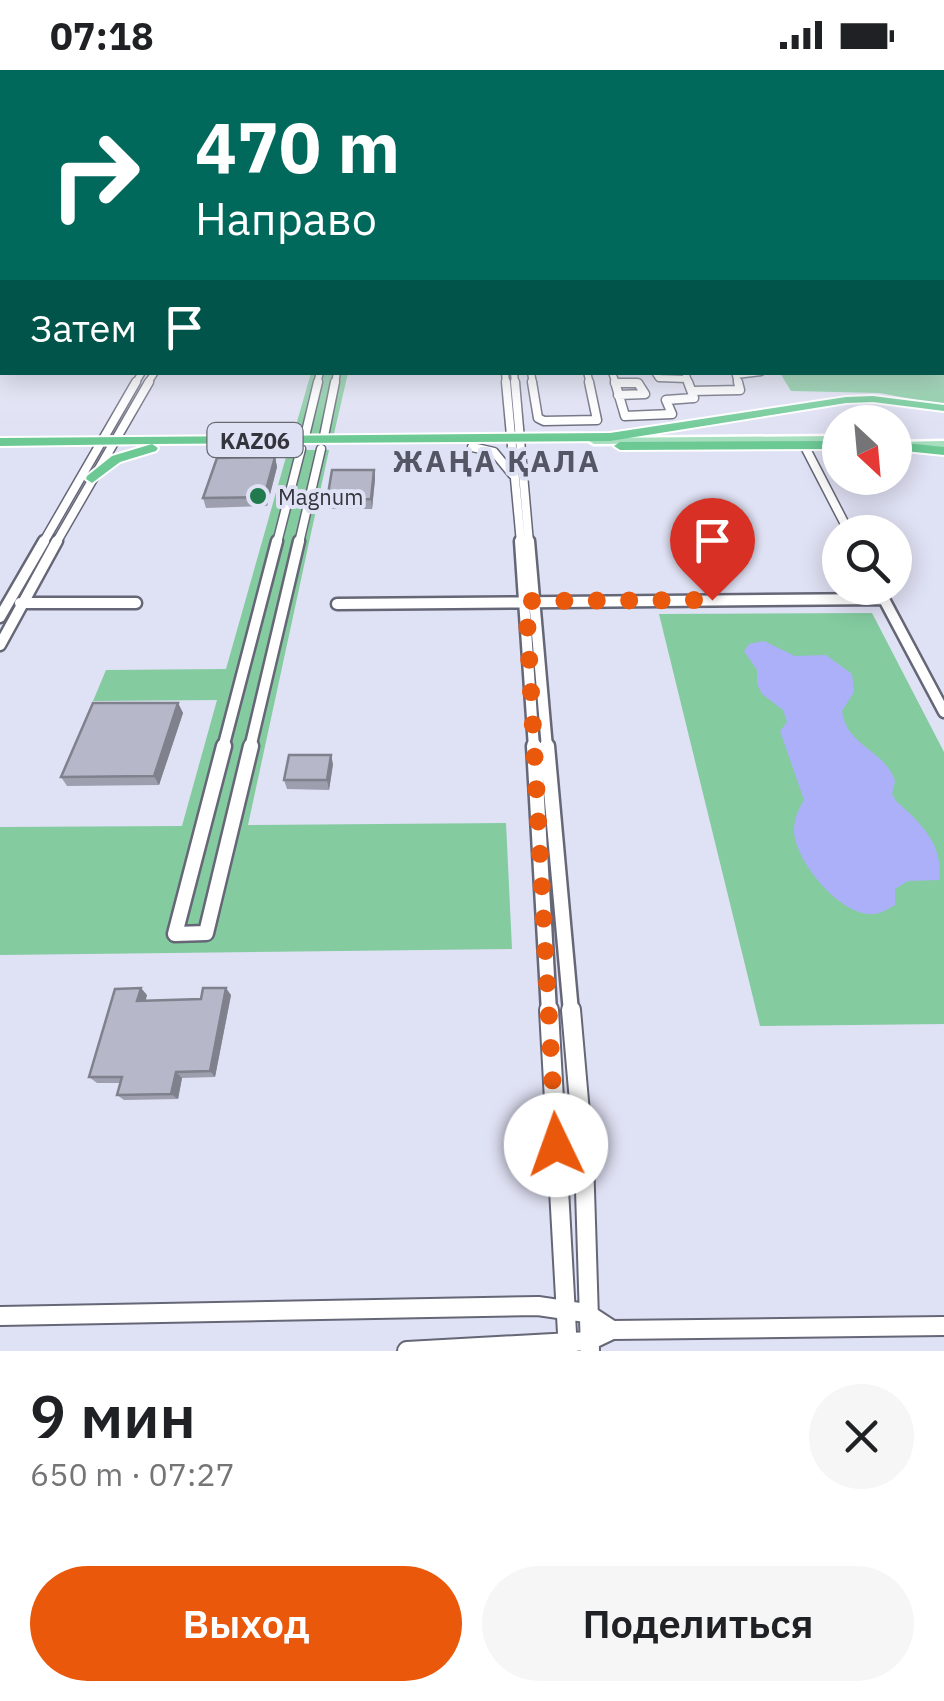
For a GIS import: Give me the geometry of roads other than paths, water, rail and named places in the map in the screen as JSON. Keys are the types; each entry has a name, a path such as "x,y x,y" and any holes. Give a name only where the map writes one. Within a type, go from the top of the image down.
{"highway":[{"name":"KАZ06","path":"106,444 152,448 472,447 634,434 846,400 873,399 944,408"},
{"name":"KАZ06","path":"0,445 822,444"},
{"path":"912,444 944,445"},
{"path":"92,480 125,454 152,448"}],"main road":[{"name":"KАZ06","path":"518,443 822,442"}],"street":[{"path":"0,645 92,480 140,375"},
{"path":"0,617 4,604 153,375"},
{"path":"305,436 319,375"},
{"path":"301,449 175,934 206,932 335,375"},
{"path":"506,375 518,443 512,474 530,601 584,1158 576,1311 567,1346"},
{"path":"514,375 576,1311 589,1346"},
{"path":"532,375 541,420 590,421 598,417 670,416 666,400 694,398 686,376 658,375"},
{"path":"589,375 598,417"},
{"path":"613,375 625,416"},
{"path":"692,390 740,390 736,375"},
{"path":"614,383 638,383 643,385 645,394 618,395"},
{"path":"804,445 840,515"},
{"path":"472,447 494,452 512,474"},
{"path":"337,604 822,594"},
{"path":"4,604 136,603"},
{"path":"887,605 944,712"},
{"path":"0,1316 538,1306 576,1311 612,1330 944,1326"},
{"path":"407,1351 589,1346 612,1330"}],"water":[{"path":"764,641 795,656 826,655 852,674 854,692 842,711 845,723 890,771 896,801 929,836 938,856 939,880 908,881 895,889 895,905 873,914 860,912 834,897 811,871 794,831 804,800 780,731 787,722 783,710 762,694 757,670 744,651 749,644"}],"place":[{"name":"Magnum","path":"258,496"}],"district":[{"name":"ЖАҢА ҚАЛА","path":"497,460"}]}
